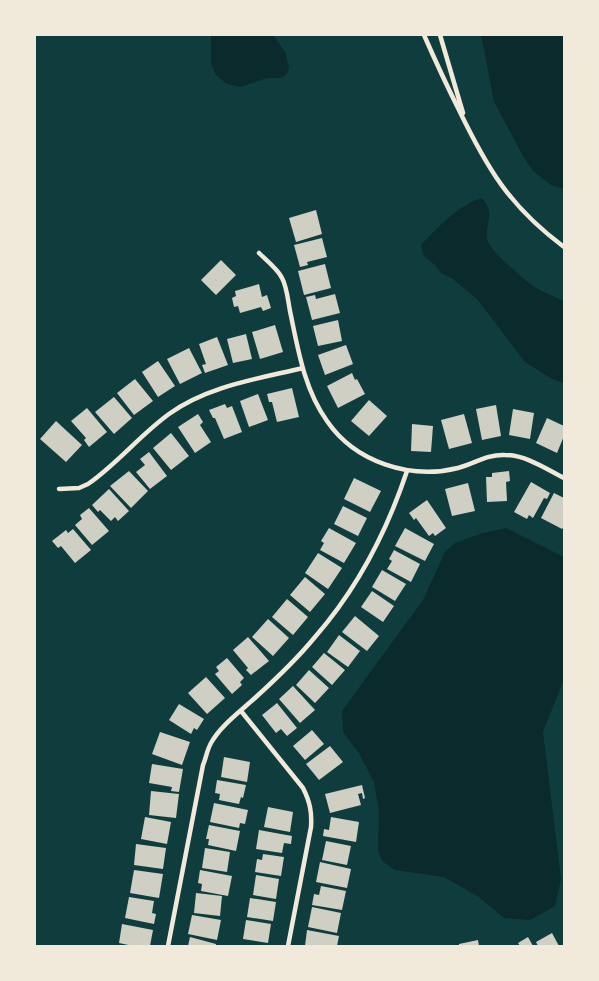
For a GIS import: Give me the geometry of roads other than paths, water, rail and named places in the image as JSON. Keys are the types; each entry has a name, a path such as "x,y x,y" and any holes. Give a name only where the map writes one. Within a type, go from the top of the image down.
{"street":[{"path":"424,35 488,167 511,199 535,223 564,247"},
{"path":"440,35 467,127"},
{"path":"259,253 282,277 303,368 316,405 337,434 350,445 375,460 407,471 424,472 459,468 490,456 510,455 533,462 564,478"},
{"path":"59,489 79,488 92,481 147,431 189,401 218,388 303,368"},
{"path":"168,946 203,765 211,743 224,726 280,676 316,637 343,601 374,548 398,498 407,471"},
{"path":"241,711 303,788 310,801 312,813 311,827 288,946"}],"water":[{"path":"211,35 273,35 285,52 289,67 287,74 281,78 267,78 240,87 227,84 216,75 211,64"},
{"path":"479,35 564,35 564,189 551,185 533,171 523,156 494,102 482,39"},
{"path":"482,198 489,210 487,236 491,246 510,267 531,285 564,301 564,383 552,379 525,362 477,299 453,279 441,273 424,256 421,245 433,232 457,211"},
{"path":"506,528 564,557 564,679 543,732 561,879 555,906 530,920 504,918 479,897 444,877 395,870 382,861 378,850 379,811 374,782 359,753 343,732 342,711 423,600 445,552 455,543 480,534"}]}
